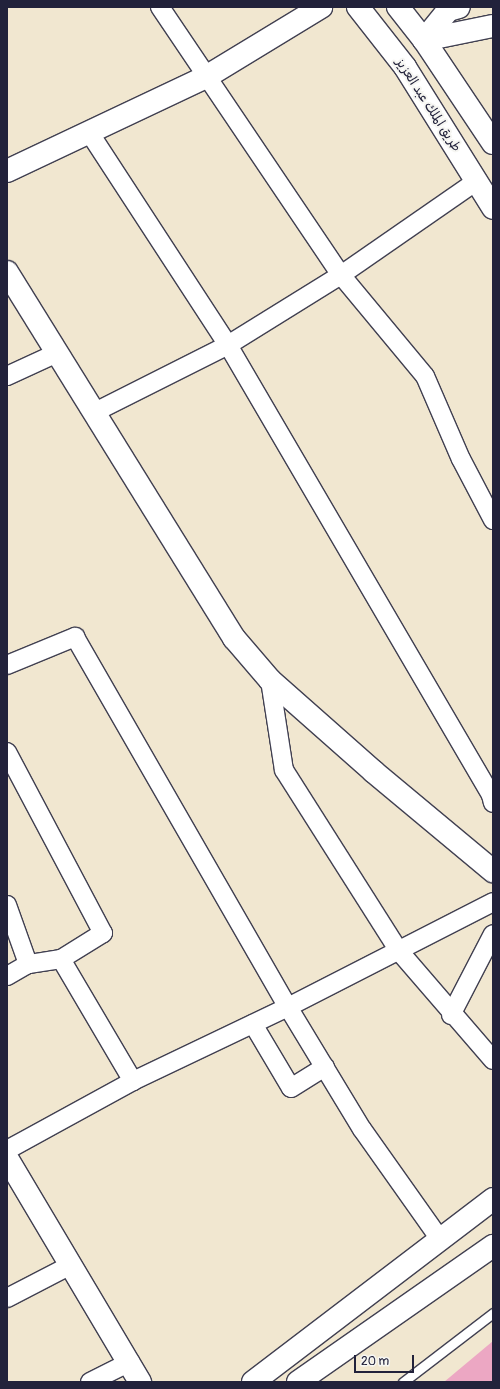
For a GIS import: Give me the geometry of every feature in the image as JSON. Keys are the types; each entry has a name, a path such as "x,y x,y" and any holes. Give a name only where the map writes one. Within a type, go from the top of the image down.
{"main road":[{"path":"7,171 206,77 321,7"},
{"name":"طريق الملك عبد العزيز","path":"358,7 405,67 477,180 493,208"},
{"path":"398,7 424,40 493,143"},
{"path":"424,40 448,10 459,7"},
{"path":"424,40 493,26"},
{"path":"7,272 234,638 270,680 374,772 493,871"},
{"path":"7,1158 130,1362 140,1382"},
{"path":"253,1382 493,1199"},
{"path":"298,1382 493,1246"},
{"path":"318,1382 334,1358"}],"street":[{"path":"160,7 341,275 425,376 461,459 493,520"},
{"path":"89,132 228,345 491,795 493,803"},
{"path":"93,412 228,345 341,275 477,180"},
{"path":"7,376 57,353"},
{"path":"7,665 75,637 288,1007 362,1129 440,1239"},
{"path":"270,680 284,770 399,951 451,1015 493,1060"},
{"path":"7,752 103,933 61,959 28,964 7,976"},
{"path":"7,1150 133,1081 288,1007 493,902"},
{"path":"7,905 28,964"},
{"path":"451,1015 493,934"},
{"path":"61,959 133,1081"},
{"path":"253,1024 291,1088 325,1067"},
{"path":"7,1298 71,1265"},
{"path":"90,1382 130,1362"}],"lane":[{"path":"403,1382 493,1314"}],"building":[{"path":"493,1341 493,1382 444,1382"}]}
